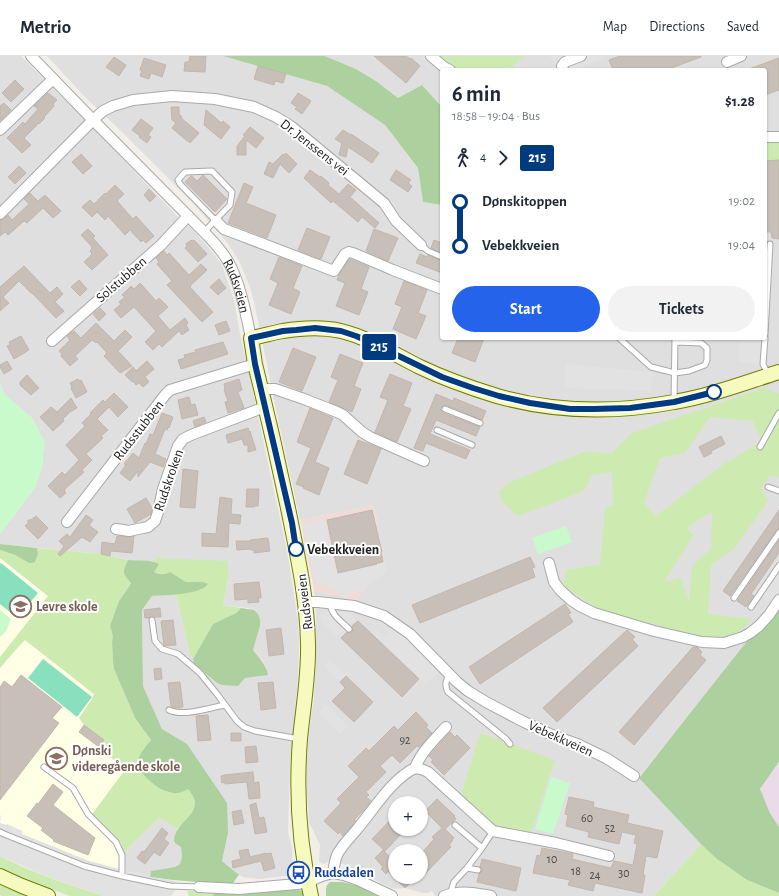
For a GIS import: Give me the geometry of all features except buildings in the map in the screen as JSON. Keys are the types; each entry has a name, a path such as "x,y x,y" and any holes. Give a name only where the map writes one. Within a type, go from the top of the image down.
{"street":[{"name":"Rudsveien","path":"31,56 204,232 226,258 232,269 241,294 255,364 292,523 305,602 308,644 307,675 300,739 298,805 303,860 310,891"},
{"path":"431,56 446,68"},
{"path":"562,68 562,66 565,62 581,56"},
{"path":"727,62 741,56"},
{"path":"0,130 53,79"},
{"name":"Dr. Jenssens vei","path":"93,120 103,111 113,106 134,100 172,96 215,99 254,107 276,117 310,141 384,203 396,221 421,245"},
{"path":"0,214 93,120"},
{"path":"767,137 779,137"},
{"name":"Solstubben","path":"52,340 161,245 188,216"},
{"path":"216,221 224,229 334,271 345,254 353,252 393,270 440,288"},
{"path":"251,338 283,331 315,328 341,331 370,342 442,377 499,396 530,403 570,409 630,408 674,402 705,395 774,374"},
{"name":"Rudsstubben","path":"67,522 170,390 255,364"},
{"path":"262,389 275,389 337,412 343,415 370,438 424,461"},
{"name":"Rudskroken","path":"116,529 129,531 148,527 155,521 163,489 178,446 183,439 265,407"},
{"path":"549,563 554,582 560,590 571,600 594,614 654,631 702,642 724,643 743,637 759,626 779,600"},
{"name":"Vebekkveien","path":"305,602 354,606 384,616 410,634 457,682 486,702 522,721 606,758 634,776"},
{"path":"414,768 422,754 446,727"},
{"path":"333,873 337,855 346,843 391,787 401,776 414,768 428,772 493,831 609,856"},
{"path":"199,887 239,889 290,884 310,891 322,876 333,873 358,880 392,896"},
{"path":"0,876 48,896"},
{"path":"447,895 472,892 491,896"}],"lane":[{"path":"204,232 216,221 230,205 232,192 212,171 185,172 178,180 180,184 216,221"},
{"path":"767,298 770,244"},
{"path":"421,245 428,251 440,256"},
{"path":"621,340 650,367 675,373 689,371 705,365 707,360 707,348 701,343 675,340 675,373 674,402"},
{"path":"765,340 763,364 774,374"},
{"path":"445,409 480,423"},
{"path":"760,447 779,413"},
{"path":"437,430 472,445"},
{"path":"768,487 779,491"},
{"path":"734,598 779,533"},
{"path":"751,607 779,566"},
{"path":"330,603 331,610 349,629"},
{"path":"152,620 155,641 162,650 178,654 200,673 244,727 255,731 300,739"},
{"path":"450,674 446,680 448,692 506,739 510,744"},
{"path":"169,710 181,713 225,705"},
{"path":"44,767 73,788 88,814 116,842 122,855 122,876"},
{"path":"455,825 482,848"},
{"path":"447,895 454,882 467,868 493,831"},
{"path":"0,832 84,866 170,886 199,887"},
{"path":"467,868 478,870"}],"shaded area":[{"path":"0,56 21,56 98,133 176,215 192,229 222,265 234,300 289,562 298,622 298,677 290,764 288,832 292,848 293,875 259,879 243,877 222,861 228,833 187,745 162,729 143,686 142,610 152,596 176,594 190,655 194,664 217,683 237,686 245,678 266,667 263,661 253,650 260,626 254,610 223,605 228,580 168,559 158,558 151,561 128,560 101,554 0,544 0,534 34,489 42,468 43,456 33,419 5,395 0,384"},
{"path":"47,56 223,56 327,86 385,125 418,168 423,202 440,205 440,340 767,340 767,68 440,68 440,105 422,85 398,98 376,81 356,69 325,56 779,56 779,604 639,777 701,844 654,896 435,896 432,891 423,893 405,888 391,888 337,861 323,864 319,861 320,845 309,822 306,777 316,660 316,614 314,590 356,600 367,586 386,572 376,515 372,506 300,520 251,290 240,263 231,248 194,204 88,100"},
{"path":"549,56 604,56 604,58 578,68 558,68"},
{"path":"739,340 762,340 760,364 738,362"},
{"path":"566,364 653,372 650,391 564,388"},
{"path":"372,506 376,515 386,572 367,586 356,600 314,590 300,520"},
{"path":"325,520 334,560 335,572 384,562 386,572 364,590 344,596 323,584 316,585 302,524"},
{"name":"Dønski videregående skole","path":"0,558 48,596 19,634 94,694 92,699 104,740 100,747 125,770 93,813 121,843 124,852 126,871 89,861 22,834 22,831 0,823 2,816 0,815"},
{"path":"779,565 779,591 773,601 764,600 759,596"},
{"path":"326,612 349,612 356,619 337,637 319,619"},
{"path":"394,627 439,671 426,684 373,633 376,629 385,637"},
{"path":"330,660 346,675 340,682 324,667"},
{"path":"326,704 348,726 340,734 319,712"},
{"path":"779,763 779,827 770,813 760,789"},
{"path":"159,818 177,829 175,835 178,845 181,847 182,857 180,864 175,867 152,871 150,877 126,871 124,852"},
{"path":"0,823 7,824 22,831 22,834 89,861 140,875 175,881 175,890 171,896 104,896 41,874 0,856"}],"green space":[{"path":"223,56 325,56 356,69 376,81 398,98 422,85 440,105 440,205 423,202 418,168 385,125 327,86"},
{"path":"440,56 524,56 512,67 456,68"},
{"path":"767,143 779,143 779,190 767,187"},
{"path":"0,384 5,395 33,419 45,442 42,468 34,489 0,534"},
{"path":"763,388 779,393 779,477 770,475 762,488 768,501 734,549 711,565 708,614 753,619 734,636 701,636 603,612 563,586 566,570 600,564 605,508 613,505 612,472 592,475 584,491 518,516 502,502 499,492 508,483 583,452 612,453 632,433","holes":["710,417 753,421 761,441 718,468 656,516 644,503 660,458 685,453","712,512 711,549 692,566 689,603 681,577 663,583 694,535 686,528"]},
{"path":"566,526 572,542 538,554 532,538"},
{"path":"0,544 37,548 38,554 35,562 29,563 15,555 0,550"},
{"path":"37,548 101,554 128,560 124,572 131,582 119,601 110,626 114,636 112,642 114,669 135,718 151,740 141,753 138,761 140,770 153,784 163,790 173,793 188,789 194,797 195,803 191,813 177,829 159,818 124,852 121,843 92,815 125,770 99,747 104,740 84,725 79,718 94,694 25,640 0,668 0,657 48,596 0,558 0,550 15,555 29,563 35,562 38,554"},
{"path":"158,558 228,561 228,580 223,605 241,608 236,613 213,624 193,659 190,655 176,594 199,590 203,582 186,582 170,572 166,574 158,574 154,572 157,563 151,561"},
{"path":"128,560 155,562 159,564 154,572 156,573 166,574 170,572 186,582 203,582 208,584 204,588 190,592 174,595 152,596 142,610 143,686 162,729 187,744 227,803 228,833 222,861 239,875 233,883 192,882 150,877 151,871 175,867 180,864 182,857 181,847 174,841 174,836 193,810 195,803 194,797 188,789 179,793 173,793 162,789 156,786 145,776 138,765 138,761 143,750 151,740 135,718 114,669 113,636 110,626 119,601 131,583 124,572"},
{"path":"1,563 38,593 17,618 0,604"},
{"path":"779,604 779,762 760,789 770,813 779,827 779,893 747,880 717,859 639,778 740,650"},
{"path":"241,608 254,610 258,614 260,626 253,650 264,664 268,675 245,678 238,686 222,685 217,683 194,664 193,659 213,624 236,613"},
{"path":"0,610 11,619 6,631 0,637"},
{"path":"43,659 92,697 77,717 28,678"},
{"path":"480,733 555,760 531,833 493,826 461,795"},
{"path":"551,777 570,783 553,834 535,829"},
{"path":"701,844 721,862 747,880 779,893 779,896 654,896"},
{"path":"0,856 64,883 104,896 70,896 27,880 0,868"},
{"path":"330,882 343,882 358,886 379,896 326,896 326,890"},
{"path":"0,883 30,896 2,896 0,895"},
{"path":"287,888 300,890 305,896 213,896 215,892"},
{"path":"187,891 215,892 213,896 189,896"}],"bus line":[{"name":"215","path":"296,549 292,523 255,364 251,338 283,331 315,328 341,331 370,342 442,377 473,388 530,403 570,409 630,408 674,402 714,392"}],"place":[{"name":"Vebekkveien","path":"296,549"},
{"name":"Levre skole","path":"20,606"},
{"name":"Dønski videregående skole","path":"56,758"},
{"name":"Rudsdalen","path":"299,872"}]}
